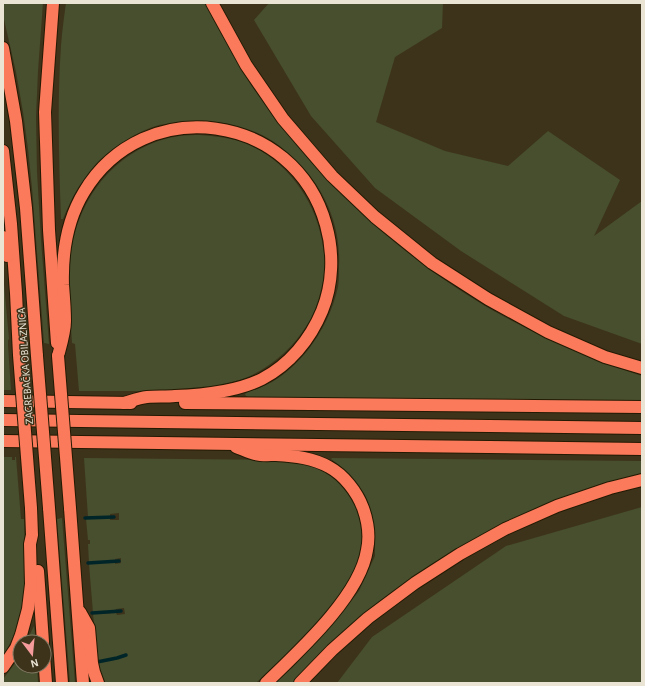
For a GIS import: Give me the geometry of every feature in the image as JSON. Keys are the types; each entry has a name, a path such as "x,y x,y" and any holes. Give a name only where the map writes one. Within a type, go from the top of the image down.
{"highway":[{"path":"53,3 45,112 49,230 83,683"},
{"path":"212,3 246,65 283,119 332,176 375,217 432,263 488,299 548,332 605,357 642,368"},
{"name":"ZAGREBAČKA OBILAZNICA","path":"3,48 16,121 26,208 62,683"},
{"path":"58,356 66,323 63,269 69,227 72,215 84,191 106,163 141,140 166,131 192,127 228,130 246,136 272,149 298,172 309,186 324,215 332,254 332,272 326,301 317,324 306,341 288,361 271,374 252,384 219,392 182,396 146,397 124,403"},
{"path":"3,151 11,224 32,535 30,544 31,584 26,621 16,648 3,667"},
{"path":"3,237 7,258 9,283 16,293"},
{"path":"3,401 642,407"},
{"path":"3,420 642,428"},
{"path":"3,441 642,449"},
{"path":"3,446 16,441"},
{"path":"229,444 256,455 303,457 330,467 340,475 353,490 362,506 367,524 367,550 362,569 352,588 310,639 266,683"},
{"path":"300,683 332,650 368,618 415,583 460,554 505,529 557,506 610,488 642,480"},
{"path":"32,535 36,544 42,634"},
{"path":"77,608 88,628 92,663 98,683"}],"green space":[{"path":"3,3 43,3 36,117 37,172 49,344 44,343 28,149 16,72 3,15"},
{"path":"66,3 205,3 249,82 272,114 310,161 368,219 432,271 495,312 574,350 642,376 642,401 297,398 246,396 245,394 277,379 296,363 313,343 330,312 338,287 339,253 335,227 326,202 320,190 295,159 268,138 230,124 196,121 160,125 147,129 129,138 107,153 85,177 73,197 63,219 61,219 59,89 61,41"},
{"path":"269,3 443,3 442,28 395,57 376,122 445,151 508,166 548,131 620,180 594,236 642,201 642,344 564,316 461,251 375,188 311,116 254,20"},
{"path":"200,135 245,143 274,160 298,184 307,199 320,230 325,260 321,289 313,316 295,341 282,355 267,367 243,379 221,385 188,390 79,391 75,344 72,343 69,295 70,258 77,226 85,207 95,189 108,174 123,160 140,149 158,141 179,136"},
{"path":"3,273 9,339 8,345 11,390 3,390"},
{"path":"3,457 12,457 12,460 15,460 16,457 21,519 24,519 26,567 23,602 19,621 14,634 12,634 12,639 8,648 3,656"},
{"path":"84,458 280,460 310,465 318,468 334,478 341,485 348,494 358,513 362,531 361,548 356,565 348,582 325,612 256,683 105,683 98,662 114,659 98,661 93,614 125,614 124,608 116,609 115,611 111,612 93,613 89,564 121,563 121,558 115,559 115,561 89,563 88,544 90,544 90,540 88,540 86,519 110,518 110,520 119,520 119,513 110,514 110,516 88,517"},
{"path":"331,459 642,461 642,473 600,485 558,500 521,516 449,554 414,576 381,600 320,653 293,683 276,683 327,631 359,591 375,556 375,532 372,514 365,495 354,480"},
{"path":"642,507 642,683 337,683 372,637 506,546"},
{"path":"62,518 75,683 70,683 57,519"},
{"path":"34,626 35,634 30,634"},
{"path":"12,667 12,674 37,674 38,683 3,683 3,679"}],"waterway":[{"path":"85,518 114,517"},
{"path":"88,563 119,561"},
{"path":"92,613 121,611"},
{"path":"97,662 126,655"}]}
